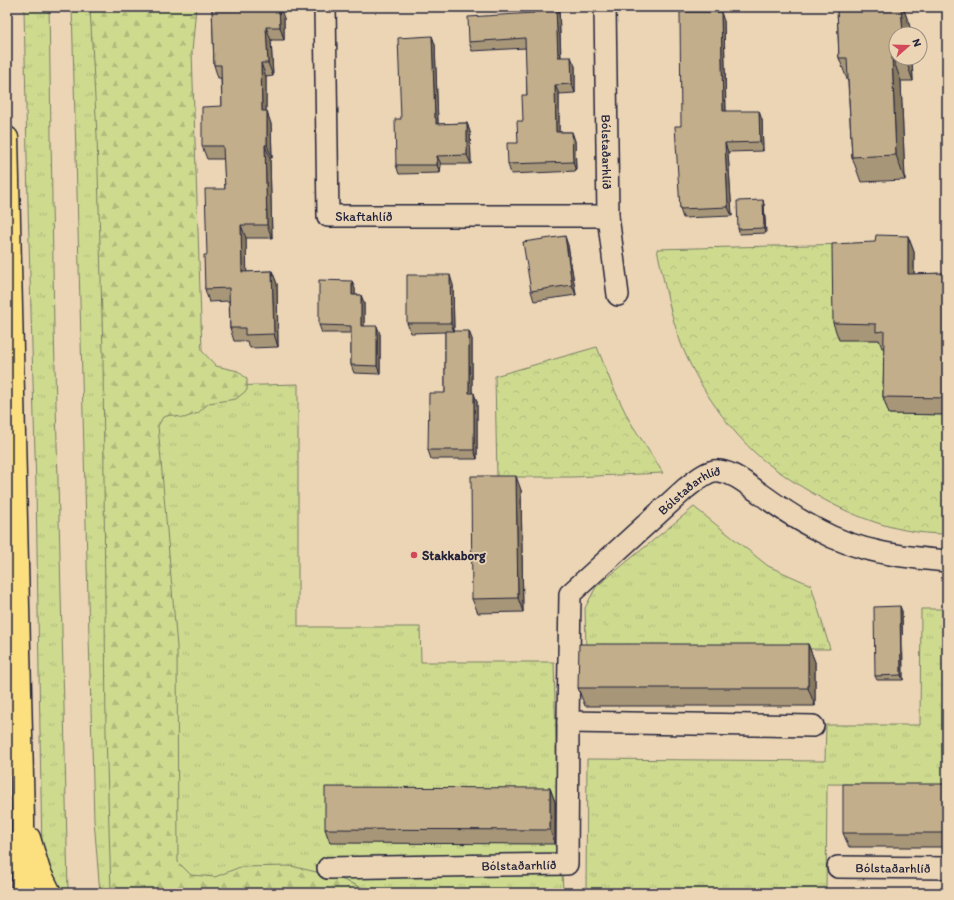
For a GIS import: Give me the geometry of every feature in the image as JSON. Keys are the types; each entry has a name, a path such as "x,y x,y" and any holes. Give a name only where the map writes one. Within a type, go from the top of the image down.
{"highway":[{"path":"7,138 23,820 23,893"},
{"path":"23,820 39,871 50,893"}],"street":[{"name":"Skaftahlíð","path":"325,7 328,216 608,216"},
{"name":"Bólstaðarhlíð","path":"605,7 608,216 618,295"},
{"name":"Bólstaðarhlíð","path":"328,868 567,864 570,594 701,476 717,471 732,474 784,510 819,531 857,547 896,556 947,561"},
{"path":"568,722 813,726"},
{"name":"Bólstaðarhlíð","path":"838,867 947,868"}],"green space":[{"path":"24,7 49,7 54,329 68,893 60,893 42,854 36,487"},
{"path":"72,7 180,7 194,387 298,384 298,627 420,627 421,662 554,662 557,786 563,891 579,893 100,893 94,820"},
{"path":"90,7 196,7 192,52 202,351 216,366 238,371 247,379 247,390 236,399 209,403 198,413 184,418 171,415 163,417 158,426 177,647 178,862 191,875 215,877 240,867 291,866 333,876 368,890 405,893 112,893 106,734 103,352 97,135"},
{"path":"888,243 839,339 882,340 890,348 889,414 947,415 947,534 905,530 848,512 794,482 753,451 742,440 712,402 688,360 674,322 657,249"},
{"path":"597,347 612,385 629,420 663,473 573,477 497,477 495,376"},
{"path":"694,507 768,566 811,585 830,649 586,649 585,608 596,587"},
{"path":"921,609 947,609 947,785 827,784 826,893 586,893 587,759 825,761 826,725 920,725"}],"building":[{"path":"212,7 279,7 280,27 266,27 268,63 261,63 262,111 267,111 267,145 265,145 267,225 241,225 242,272 272,271 274,334 245,335 245,328 230,328 229,288 205,289 204,255 207,255 205,189 225,189 223,146 202,146 202,107 222,106 221,65 214,65"},
{"path":"533,7 556,7 558,57 571,57 572,84 555,85 556,132 572,132 573,162 508,164 507,143 518,143 517,121 523,121 522,95 527,95 525,38 469,42 468,17 534,13"},
{"path":"837,7 901,7 902,26 888,26 888,66 892,66 896,155 852,157 847,58 839,58"},
{"path":"680,12 721,12 723,111 759,111 760,142 725,143 728,207 680,209 675,126 681,126"},
{"path":"432,36 436,124 467,123 467,155 437,156 437,165 396,165 395,119 401,119 398,38"},
{"path":"763,200 764,228 738,229 737,201"},
{"path":"876,235 908,236 908,274 947,273 947,398 883,397 884,331 876,332 876,324 833,323 832,244 875,242"},
{"path":"565,236 572,285 531,291 523,242"},
{"path":"407,275 450,275 451,323 407,323"},
{"path":"319,280 352,281 352,295 361,295 361,326 377,326 377,366 351,365 351,326 319,325"},
{"path":"445,331 469,331 469,393 474,393 474,450 428,450 429,393 445,393"},
{"path":"471,476 516,476 518,598 472,599"},
{"path":"900,606 901,675 875,676 874,607"},
{"path":"579,644 808,644 808,688 578,688"},
{"path":"843,784 947,784 947,833 843,833"},
{"path":"325,787 550,788 550,830 325,829"}],"place":[{"name":"Stakkaborg","path":"414,555"}]}
